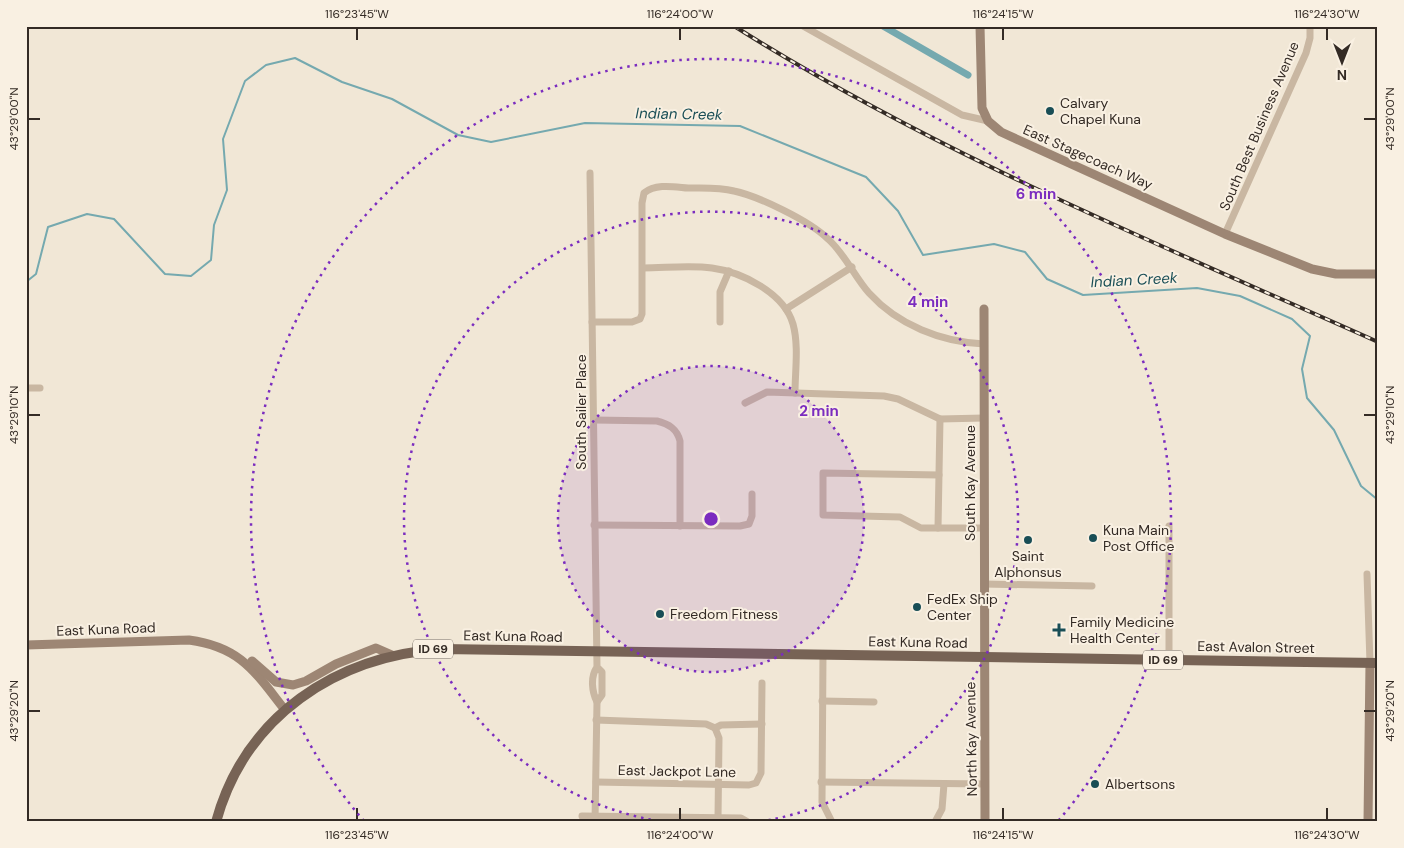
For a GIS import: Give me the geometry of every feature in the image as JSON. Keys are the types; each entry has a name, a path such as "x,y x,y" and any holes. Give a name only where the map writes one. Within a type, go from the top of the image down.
{"main road":[{"name":"East Kuna Road","path":"285,710 332,677 362,664 392,655 442,649 983,657"},
{"name":"East Avalon Street","path":"983,657 1374,663"},
{"name":"ID 69","path":"216,822 239,767 263,733 285,710"}],"street":[{"name":"East Stagecoach Way","path":"803,26 962,115 988,121 1001,132 1017,140 1225,234 1324,273 1378,274"},
{"path":"980,26 982,108 988,121"},
{"name":"South Best Business Avenue","path":"1225,234 1306,53 1310,38 1310,26"},
{"name":"South Sailer Place","path":"590,173 595,651 597,667 593,672 593,694 596,702 595,819"},
{"path":"592,322 632,322 640,319 643,309 642,203 644,193 655,187 714,188 751,196 808,224 826,236 852,267 869,293 891,312 910,324 938,337 958,343 984,344"},
{"path":"786,309 852,267"},
{"path":"643,268 710,268 728,271 756,284 773,295 786,309 796,336 795,393"},
{"path":"720,322 720,292 728,271"},
{"name":"South Kay Avenue","path":"983,657 984,309"},
{"path":"26,388 40,388"},
{"path":"745,403 767,392 884,396 898,399 940,418 984,418"},
{"path":"938,528 940,418"},
{"path":"594,420 657,420 673,428 680,441 680,526"},
{"path":"939,475 823,473 823,515 900,517 921,528 984,528"},
{"path":"594,525 740,526 749,524 752,516 752,494"},
{"path":"1169,526 1169,660"},
{"path":"1367,574 1374,663 1368,781 1368,822"},
{"path":"984,584 1092,586"},
{"name":"East Kuna Road","path":"26,645 189,640 207,643 224,649 246,662 285,710"},
{"path":"246,662 253,662 276,682 293,684 306,681 336,664 376,648 392,655"},
{"path":"823,654 822,802 832,822"},
{"name":"North Kay Avenue","path":"983,657 985,822"},
{"path":"715,728 722,725 762,724 762,683"},
{"path":"822,701 874,702"},
{"path":"596,720 706,724 715,728 719,736 718,818"},
{"name":"East Jackpot Lane","path":"596,782 749,784 758,781 761,773 762,724"},
{"path":"1368,781 1378,781"},
{"path":"821,782 985,784"},
{"path":"934,822 942,809 944,784"},
{"path":"582,816 595,819 740,818 748,822"}],"waterway":[{"path":"883,26 968,75"},
{"name":"Indian Creek","path":"26,282 36,274 48,227 87,214 114,219 165,274 191,276 211,260 214,225 227,190 223,139 245,81 266,65 295,58 342,82 392,99 458,135 491,142 585,123 740,126 866,177 898,211 923,255 994,244 1025,252 1047,279 1083,295 1197,288 1240,296 1292,319 1310,336 1302,369 1307,398 1334,430 1361,486 1378,500"}],"railway":[{"path":"734,26 889,116 969,156 1132,233 1378,342"}],"place":[{"name":"Calvary Chapel Kuna","path":"1050,111"},
{"name":"Kuna Main Post Office","path":"1093,538"},
{"name":"Saint Alphonsus","path":"1028,540"},
{"name":"FedEx Ship Center","path":"917,607"},
{"name":"Freedom Fitness","path":"660,614"},
{"name":"Family Medicine Health Center","path":"1059,630"},
{"name":"Albertsons","path":"1095,784"}]}
